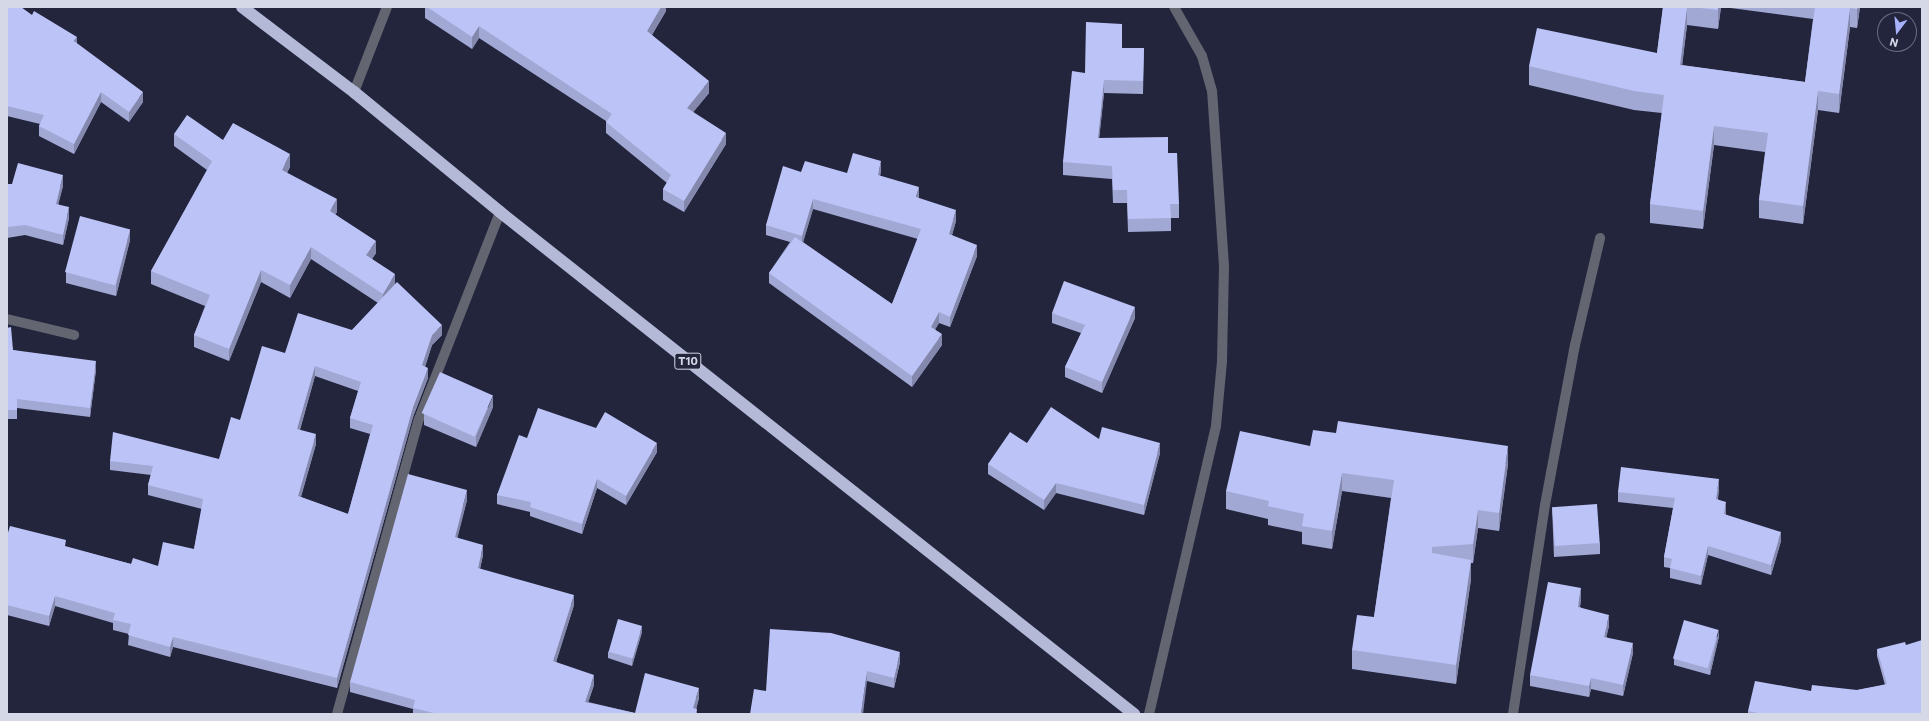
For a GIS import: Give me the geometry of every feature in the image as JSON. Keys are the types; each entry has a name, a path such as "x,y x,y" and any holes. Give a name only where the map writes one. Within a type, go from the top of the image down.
{"highway":[{"name":"T10","path":"242,7 354,92 500,212 1134,714"}],"street":[{"path":"354,92 387,7"},
{"path":"1149,714 1216,426 1222,361 1224,266 1212,91 1202,56 1174,7"},
{"path":"337,714 419,419 500,212"},
{"path":"1513,714 1549,482 1575,345 1600,238"},
{"path":"7,319 74,335"}],"building":[{"path":"7,7 21,7 32,15 34,11 77,37 74,41 143,92 129,112 101,92 74,144 39,126 44,115 7,106"},
{"path":"427,7 661,7 647,31 709,81 687,108 726,133 684,201 663,189 671,175 606,122 612,114 479,26 472,37"},
{"path":"1663,7 1687,7 1680,65 1805,82 1815,7 1858,7 1857,9 1850,8 1839,94 1818,91 1803,206 1759,200 1768,133 1714,126 1703,211 1650,204 1664,95 1634,91 1529,66 1537,28 1657,53"},
{"path":"1692,7 1718,7 1718,10"},
{"path":"1086,22 1122,24 1122,48 1144,48 1143,81 1104,80 1098,138 1168,137 1168,153 1177,153 1179,204 1170,204 1171,218 1128,219 1127,190 1113,190 1112,166 1063,162 1072,71 1085,73"},
{"path":"187,115 223,140 233,123 290,154 282,170 337,199 330,211 376,241 366,255 395,274 383,294 311,247 290,285 261,270 229,349 194,335 210,295 151,271 212,161 174,134"},
{"path":"853,153 881,161 878,175 919,187 916,197 956,210 949,234 977,245 950,317 939,312 931,327 942,334 912,376 769,273 795,237 892,304 921,229 813,199 802,236 766,225 783,166 801,172 805,161 847,173"},
{"path":"18,163 63,175 56,204 69,207 63,235 25,225 7,227 7,184 12,184"},
{"path":"80,216 130,229 115,285 65,272"},
{"path":"1064,281 1135,307 1102,382 1065,367 1085,325 1052,313"},
{"path":"397,282 442,325 432,335 422,365 428,368 413,407 337,678 173,637 170,647 128,635 131,624 113,620 115,613 55,596 49,616 7,605 7,536 10,526 66,540 65,546 131,564 133,558 158,566 163,542 194,549 203,499 148,485 153,466 110,461 113,432 219,459 231,417 240,420 262,346 285,353 298,313 352,330","holes":["315,366 361,382 350,418 373,425 348,514 298,496 316,434 297,429"]},
{"path":"11,327 13,350 96,361 90,408 17,399 17,410 7,410 7,328"},
{"path":"440,372 493,396 475,437 422,413"},
{"path":"1051,407 1099,439 1102,427 1160,443 1144,505 1056,483 1044,500 988,464 1010,432 1027,443"},
{"path":"538,408 596,428 605,412 657,443 626,496 597,479 582,524 530,507 531,502 497,495 519,435 527,438"},
{"path":"1338,421 1508,446 1499,513 1478,510 1473,544 1432,547 1432,553 1471,560 1456,665 1352,650 1357,615 1374,617 1394,480 1342,473 1332,531 1302,526 1304,514 1268,506 1269,501 1226,491 1240,431 1310,446 1313,430 1336,433"},
{"path":"1621,467 1719,479 1716,499 1726,502 1724,514 1781,532 1771,565 1708,546 1701,576 1670,568 1672,559 1664,557 1675,498 1618,492"},
{"path":"408,474 467,490 455,537 483,545 478,568 574,595 553,661 594,675 585,702 635,713 645,673 699,688 693,708 697,709 696,714 438,714 413,708 415,700 350,682"},
{"path":"1597,504 1600,543 1555,546 1552,507"},
{"path":"1548,582 1581,588 1578,607 1609,615 1604,637 1633,643 1623,685 1591,678 1589,686 1530,675"},
{"path":"618,619 642,626 633,659 609,652"},
{"path":"1684,620 1719,630 1708,668 1673,658"},
{"path":"770,629 831,633 900,652 894,678 867,671 861,714 750,714 754,689 766,691"},
{"path":"1922,640 1922,714 1762,714 1748,711 1755,681 1811,691 1812,685 1857,690 1887,684 1877,649 1905,642 1906,645"}]}
